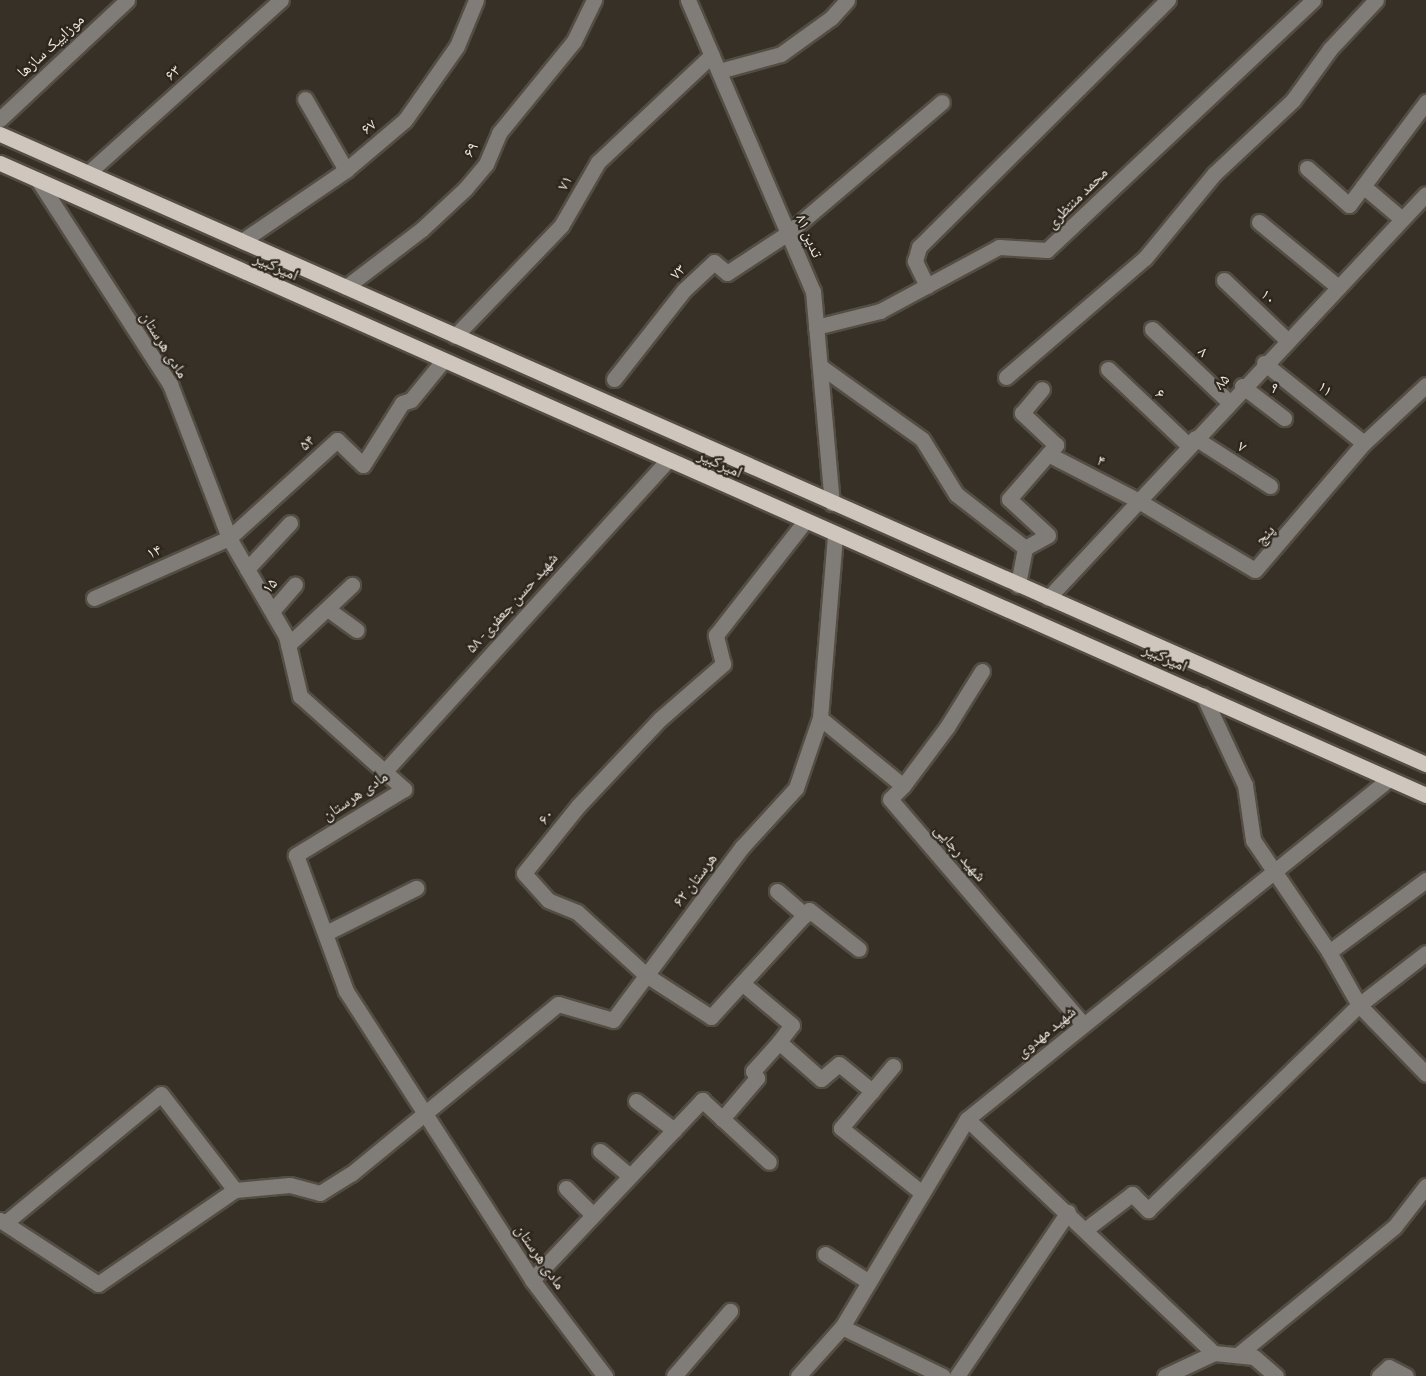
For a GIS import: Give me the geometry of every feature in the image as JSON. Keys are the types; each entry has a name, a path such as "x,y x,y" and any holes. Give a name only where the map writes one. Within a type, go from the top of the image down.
{"main road":[{"name":"امیرکبیر","path":"0,134 1018,585 1186,656 1426,764"},
{"name":"امیرکبیر","path":"0,163 442,362 1142,667 1426,795"},
{"path":"175,240 185,216"},
{"path":"1142,667 1154,642"},
{"path":"1173,681 1186,656"}],"street":[{"name":"موزاییک سازها","path":"0,118 127,0"},
{"name":"۶۳","path":"88,173 281,0"},
{"name":"۶۷","path":"242,241 346,170 405,120 457,46 476,0"},
{"name":"۶۹","path":"346,287 422,229 465,189 486,164 499,133 574,40 594,0"},
{"name":"تدین ۸۱","path":"688,0 813,291 832,503"},
{"path":"719,71 781,54 831,18 847,0"},
{"path":"927,286 915,261 919,247 1168,0"},
{"name":"محمد منتظری","path":"816,327 880,311 999,247 1047,250 1313,0"},
{"path":"1006,377 1145,258 1214,174 1293,100 1330,50 1376,0"},
{"name":"۷۱","path":"455,336 561,226 598,162 712,55"},
{"path":"305,99 346,170"},
{"path":"788,232 942,102"},
{"path":"1307,168 1348,205 1426,102"},
{"name":"مادی هرستان","path":"38,180 170,384 229,538 272,611 288,645 300,696 404,789 297,855 346,991 422,1113 532,1280 605,1376"},
{"path":"1363,186 1402,219"},
{"name":"۸۵","path":"1048,598 1242,386 1426,194"},
{"path":"1259,222 1337,286"},
{"name":"۷۳","path":"614,379 684,290 714,262 728,273 788,232"},
{"name":"۱۰","path":"1224,280 1286,339"},
{"name":"۸","path":"1152,329 1228,401"},
{"name":"۵۴","path":"229,538 338,440 363,465 402,403 411,400 442,362"},
{"name":"۱۱","path":"1264,363 1364,443"},
{"path":"820,366 922,439 956,494 1025,548"},
{"name":"۶","path":"1108,369 1191,441"},
{"name":"۹","path":"1242,386 1284,418"},
{"path":"1364,443 1426,386"},
{"path":"1018,585 1025,548 1048,535 1008,499 1056,445 1022,413 1042,389"},
{"name":"۷","path":"1191,441 1270,486"},
{"name":"پنج","path":"1137,500 1255,570 1291,533 1364,443"},
{"name":"۴","path":"1048,454 1137,500"},
{"name":"شهید حسن جعفری- ۵۸","path":"385,771 667,460"},
{"name":"۶۰","path":"742,983 711,1017 646,975 577,912 548,900 524,873 578,806 660,719 723,664 716,635 805,521"},
{"path":"247,569 290,523"},
{"name":"هرستان ۶۲","path":"422,1113 558,1004 613,1020 742,847 796,788 820,718 835,534"},
{"name":"۱۴","path":"94,598 229,538"},
{"name":"۱۵","path":"272,611 295,585"},
{"path":"288,645 329,610 352,585"},
{"path":"329,610 357,630"},
{"path":"820,718 903,786 947,727 982,671"},
{"path":"1203,695 1245,785 1253,840 1329,951 1359,1005 1426,1074"},
{"name":"شهید مهدوی","path":"798,1376 842,1327 967,1119 1083,1024 1276,873 1389,779"},
{"name":"شهید رجایی","path":"903,786 890,800 1083,1024"},
{"path":"1329,951 1425,882"},
{"path":"326,933 416,888"},
{"path":"777,891 805,915"},
{"path":"722,1119 756,1078 753,1071 792,1025 742,983 809,910 859,949"},
{"path":"1086,1229 1132,1194 1148,1210 1359,1005 1426,953"},
{"path":"779,1042 821,1079 838,1064 872,1091"},
{"path":"893,1066 841,1128 922,1193"},
{"path":"235,1190 161,1094 2,1222 98,1284 235,1190 290,1185 320,1193 351,1173 422,1113"},
{"path":"532,1280 702,1100 769,1162"},
{"path":"636,1101 674,1130"},
{"path":"967,1119 1086,1229 1214,1353"},
{"path":"600,1151 630,1176"},
{"path":"1240,1353 1395,1226 1426,1186"},
{"path":"566,1188 593,1215"},
{"path":"957,1376 1068,1212"},
{"path":"825,1254 869,1282"},
{"path":"674,1376 730,1311"},
{"path":"842,1327 944,1376"},
{"path":"1165,1376 1214,1353 1240,1353 1254,1357 1275,1376"},
{"path":"1379,1376 1389,1367 1406,1376"}]}
